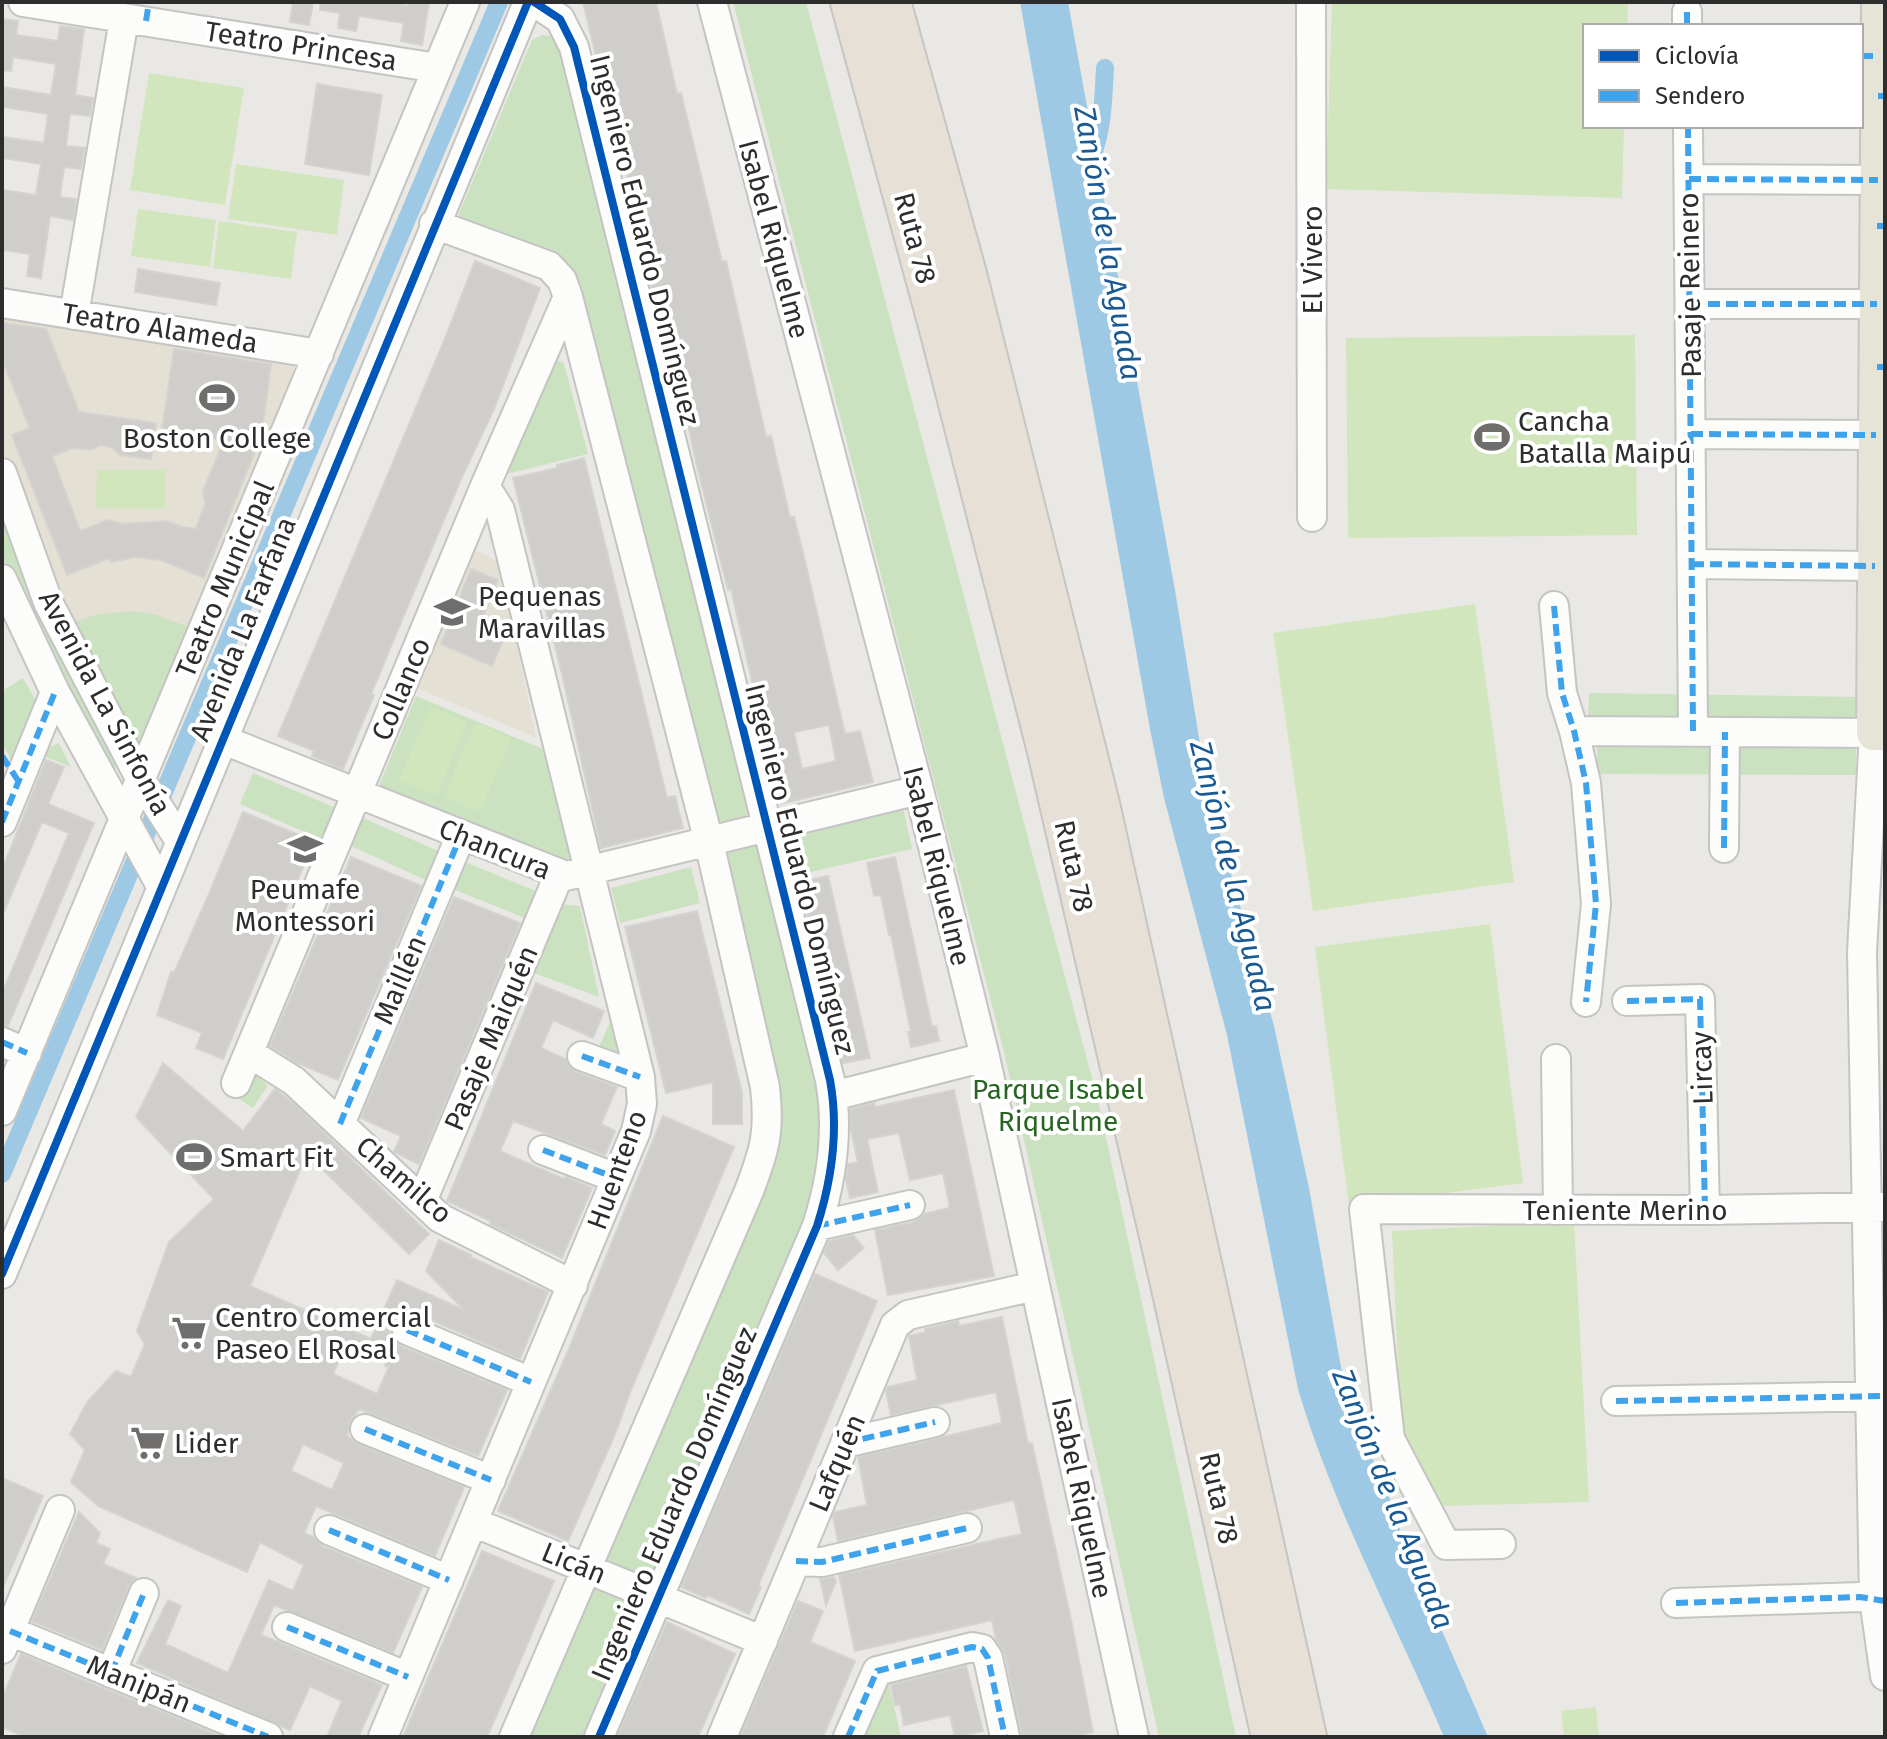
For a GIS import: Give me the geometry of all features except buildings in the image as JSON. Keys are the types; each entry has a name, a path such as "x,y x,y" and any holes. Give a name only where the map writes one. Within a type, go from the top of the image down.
{"highway":[{"name":"Ruta 78","path":"851,2 939,325 1048,751 1272,1737"},
{"name":"Ruta 78","path":"890,2 966,274 1106,832 1306,1737"}],"main road":[{"path":"1879,2 1870,56 1882,96 1877,304 1881,367 1876,435 1875,566 1879,733"}],"street":[{"name":"Teatro Princesa","path":"23,2 140,14 437,68"},
{"name":"Teatro Municipal","path":"2,1111 14,1048 146,787 319,354 465,2"},
{"name":"Avenida La Farfana","path":"2,1274 156,877 221,739 434,224 531,2"},
{"name":"Ingeniero Eduardo Domínguez","path":"531,2 547,8 560,19 574,47 833,1096 831,1174 817,1226 599,1737"},
{"name":"Isabel Riquelme","path":"712,2 919,790 985,1057 1134,1737"},
{"name":"El Vivero","path":"1311,2 1312,517"},
{"path":"74,315 140,14"},
{"name":"Pasaje Reinero","path":"1688,128 1693,731"},
{"path":"1689,179 1878,180"},
{"name":"Ingeniero Eduardo Domínguez","path":"434,224 549,266 562,280 709,842 765,1087 769,1122 762,1158 749,1191 514,1737"},
{"name":"Collanco","path":"236,1083 485,486 568,297"},
{"name":"Teatro Alameda","path":"2,303 319,354"},
{"path":"1690,304 1877,304"},
{"path":"1691,434 1876,435"},
{"name":"Avenida La Sinfonía","path":"2,473 48,602 146,787 177,837"},
{"name":"Huenteno","path":"383,1737 640,1118 640,1077 590,872 500,510 485,486"},
{"path":"1692,564 1875,566"},
{"name":"Avenida La Sinfonía","path":"2,579 55,692 156,877"},
{"path":"1554,606 1562,693 1586,783 1596,904 1586,1002"},
{"path":"2,822 55,692"},
{"path":"1574,731 1879,733 1862,917 1876,1207 1880,1600 1885,1676"},
{"path":"1724,848 1725,732"},
{"name":"Chancura","path":"221,739 566,876 919,790"},
{"path":"2,756 19,782"},
{"name":"Maillén","path":"340,1124 461,835"},
{"name":"Pasaje Maiquén","path":"422,1201 559,875"},
{"name":"Lircay","path":"1627,1001 1700,999 1705,1210"},
{"name":"Chamilco","path":"249,1053 294,1081 440,1218 573,1285"},
{"path":"582,1056 640,1077"},
{"path":"833,1096 985,1057"},
{"path":"1556,1059 1558,1210"},
{"path":"543,1150 616,1178"},
{"path":"817,1226 910,1205"},
{"name":"Teniente Merino","path":"1501,1544 1446,1545 1390,1439 1364,1209 1876,1207"},
{"name":"Lafquén","path":"722,1737 899,1321 908,1315 1035,1286"},
{"path":"407,1330 531,1382"},
{"path":"1616,1401 1877,1396"},
{"path":"845,1443 935,1422"},
{"path":"365,1429 491,1480"},
{"path":"6,1640 60,1510"},
{"name":"Licán","path":"473,1522 763,1641"},
{"path":"796,1561 822,1562 967,1528"},
{"path":"329,1530 449,1580"},
{"path":"111,1673 144,1593"},
{"path":"1676,1603 1860,1597 1880,1600"},
{"path":"287,1627 408,1677"},
{"name":"Manipán","path":"6,1640 111,1673 268,1737"},
{"path":"848,1737 877,1671 972,1647 982,1649 988,1658 1005,1737"}],"shaded area":[{"path":"2,319 294,367 291,383 141,744 62,603 2,450"},
{"path":"473,549 499,562 536,737 414,687"}],"green space":[{"name":"Parque Isabel Riquelme","path":"733,2 806,2 1098,1101 1236,1737 1159,1737 1003,1048"},
{"path":"1332,2 1628,2 1627,24 1583,24 1583,128 1624,128 1622,198 1326,189"},
{"path":"542,35 552,36 560,49 756,826 820,1099 824,1140 817,1196 588,1737 523,1737 770,1160 573,286 459,223 458,216 532,40"},
{"path":"149,73 244,88 225,205 130,190"},
{"path":"236,164 344,180 337,235 228,219"},
{"path":"138,209 216,220 210,267 131,256"},
{"path":"219,221 297,232 291,279 213,268"},
{"name":"Cancha Batalla Maipú","path":"1635,335 1637,535 1348,538 1346,338"},
{"path":"553,362 563,362 565,367 588,454 499,476"},
{"path":"97,470 165,470 165,509 96,508"},
{"path":"2,512 121,752 112,775 22,604 2,555"},
{"path":"1475,604 1514,882 1313,911 1273,633"},
{"path":"132,611 156,615 189,627 141,744 137,744 72,623 95,615"},
{"path":"23,678 40,708 15,766 2,744 2,691"},
{"path":"1589,693 1860,697 1860,721 1588,717"},
{"path":"416,696 543,749 570,857 562,863 379,786"},
{"path":"431,707 467,722 436,796 399,780"},
{"path":"475,723 511,738 480,812 444,797"},
{"path":"1597,742 1856,747 1856,775 1597,774"},
{"path":"59,743 71,767 36,753"},
{"path":"253,773 334,807 321,839 240,804"},
{"path":"903,807 912,849 793,876 784,834"},
{"path":"363,818 443,853 430,882 351,846"},
{"path":"465,862 538,892 527,919 453,889"},
{"path":"691,867 700,903 620,923 611,888"},
{"path":"560,904 580,906 599,997 534,973"},
{"path":"1490,924 1523,1183 1349,1206 1315,947"},
{"path":"611,1020 620,1061 597,1051"},
{"path":"250,1072 268,1085 253,1108 235,1096"},
{"path":"1879,1217 1885,1217 1884,1392"},
{"path":"1574,1222 1589,1502 1404,1507 1392,1231"},
{"path":"887,1676 901,1737 856,1737"},
{"path":"1596,1707 1599,1737 1564,1737 1561,1711"}],"water":[{"name":"Zanjón de la Aguada","path":"1020,2 1068,2 1175,590 1202,756 1216,821 1274,1026 1309,1188 1341,1367 1353,1414 1389,1496 1407,1550 1488,1737 1444,1737 1347,1522 1298,1389 1227,1035 1164,798 1150,729"}],"waterway":[{"path":"2,1174 499,2"},
{"name":"Zanjón de la Aguada","path":"1086,170 1099,133 1105,68"}],"marked path":[{"path":"146,21 149,2"},
{"path":"1687,12 1687,24"},
{"path":"1863,56 1879,56"},
{"path":"1878,96 1885,96"},
{"path":"1688,128 1693,731"},
{"path":"1689,179 1878,180"},
{"path":"1877,226 1885,226"},
{"path":"1690,304 1877,304"},
{"path":"1877,367 1885,367"},
{"path":"1691,434 1876,435"},
{"path":"1692,564 1875,566"},
{"path":"1554,606 1562,693 1586,783 1596,904 1586,1002"},
{"path":"2,822 55,692"},
{"path":"1724,848 1725,732"},
{"path":"2,756 19,782"},
{"path":"340,1124 461,835"},
{"path":"1627,1001 1700,999 1705,1210"},
{"path":"2,1042 27,1053"},
{"path":"582,1056 640,1077"},
{"path":"543,1150 616,1178"},
{"path":"817,1226 910,1205"},
{"path":"407,1330 531,1382"},
{"path":"1616,1401 1885,1396"},
{"path":"845,1443 935,1422"},
{"path":"365,1429 491,1480"},
{"path":"796,1561 822,1562 967,1528"},
{"path":"329,1530 449,1580"},
{"path":"111,1673 144,1593"},
{"path":"1676,1603 1860,1597 1885,1601"},
{"path":"287,1627 408,1677"},
{"path":"10,1631 268,1737"},
{"path":"848,1737 877,1671 972,1647 982,1649 988,1658 1005,1737"}],"cycle path":[{"path":"2,1274 528,2"},
{"path":"534,2 560,19 574,47 830,1080 834,1117 830,1172 817,1226 599,1737"}],"place":[{"name":"Boston College","path":"217,398"},
{"name":"Cancha Batalla Maipú","path":"1492,437"},
{"name":"Pequenas Maravillas","path":"452,612"},
{"name":"Peumafe Montessori","path":"305,849"},
{"name":"Smart Fit","path":"194,1157"},
{"name":"Centro Comercial Paseo El Rosal","path":"189,1333"},
{"name":"Lider","path":"148,1443"}]}
